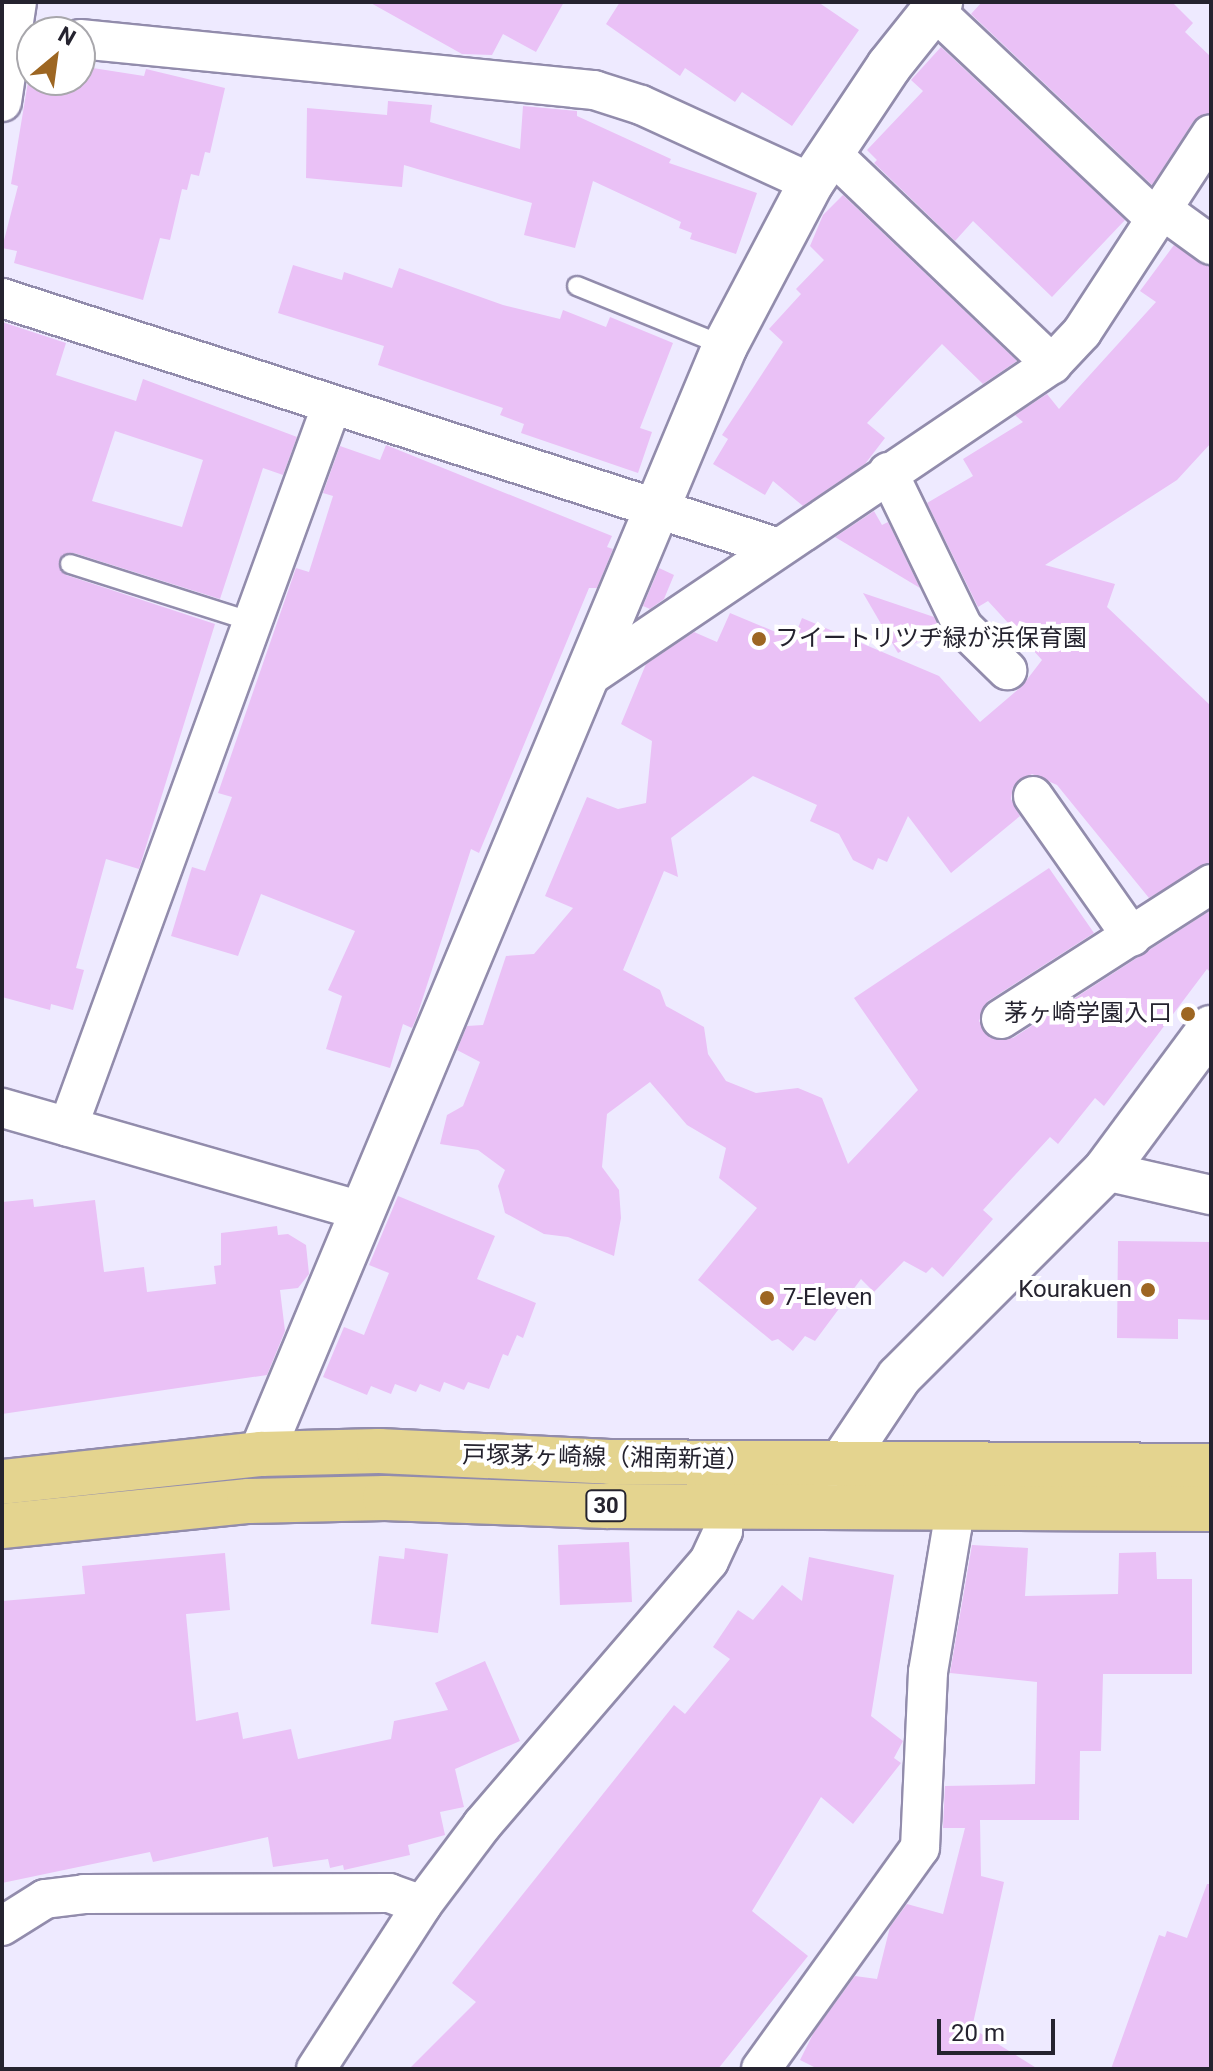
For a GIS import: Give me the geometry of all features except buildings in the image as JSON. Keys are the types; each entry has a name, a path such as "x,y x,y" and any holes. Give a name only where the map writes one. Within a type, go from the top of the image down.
{"main road":[{"name":"戸塚茅ヶ崎線（湘南新道）","path":"2,1482 261,1454 379,1451 610,1462 955,1460 1211,1466"},
{"name":"戸塚茅ヶ崎線（湘南新道）","path":"2,1526 249,1501 385,1498 724,1508 837,1505 1211,1509"}],"street":[{"path":"261,1454 725,346 821,168 937,5 1157,212 1211,245"},
{"path":"96,41 594,90 641,105 821,168 1052,364"},
{"path":"2,102 16,44"},
{"path":"584,680 776,547 1052,364 1082,332 1157,212 1211,134"},
{"path":"2,298 331,407 776,547"},
{"path":"68,1127 331,407"},
{"path":"888,472 963,627 1007,670"},
{"path":"1033,796 1132,937"},
{"path":"1001,1019 1211,884"},
{"path":"837,1505 843,1461 899,1377 1105,1171 1211,1028"},
{"path":"2,1108 362,1211"},
{"path":"1105,1171 1211,1195"},
{"path":"761,2069 920,1848 928,1672 953,1506 955,1460"},
{"path":"316,2069 422,1905 482,1825 709,1561 723,1531 724,1508"},
{"path":"2,1926 45,1899 84,1894 389,1893 422,1905"}],"lane":[{"path":"577,286 725,346"},
{"path":"70,564 253,622"}],"place":[{"name":"フイートリツヂ緑が浜保育園","path":"759,639"},
{"name":"茅ヶ崎学園入口","path":"1188,1014"},
{"name":"Kourakuen","path":"1148,1290"},
{"name":"7-Eleven","path":"767,1298"}]}
